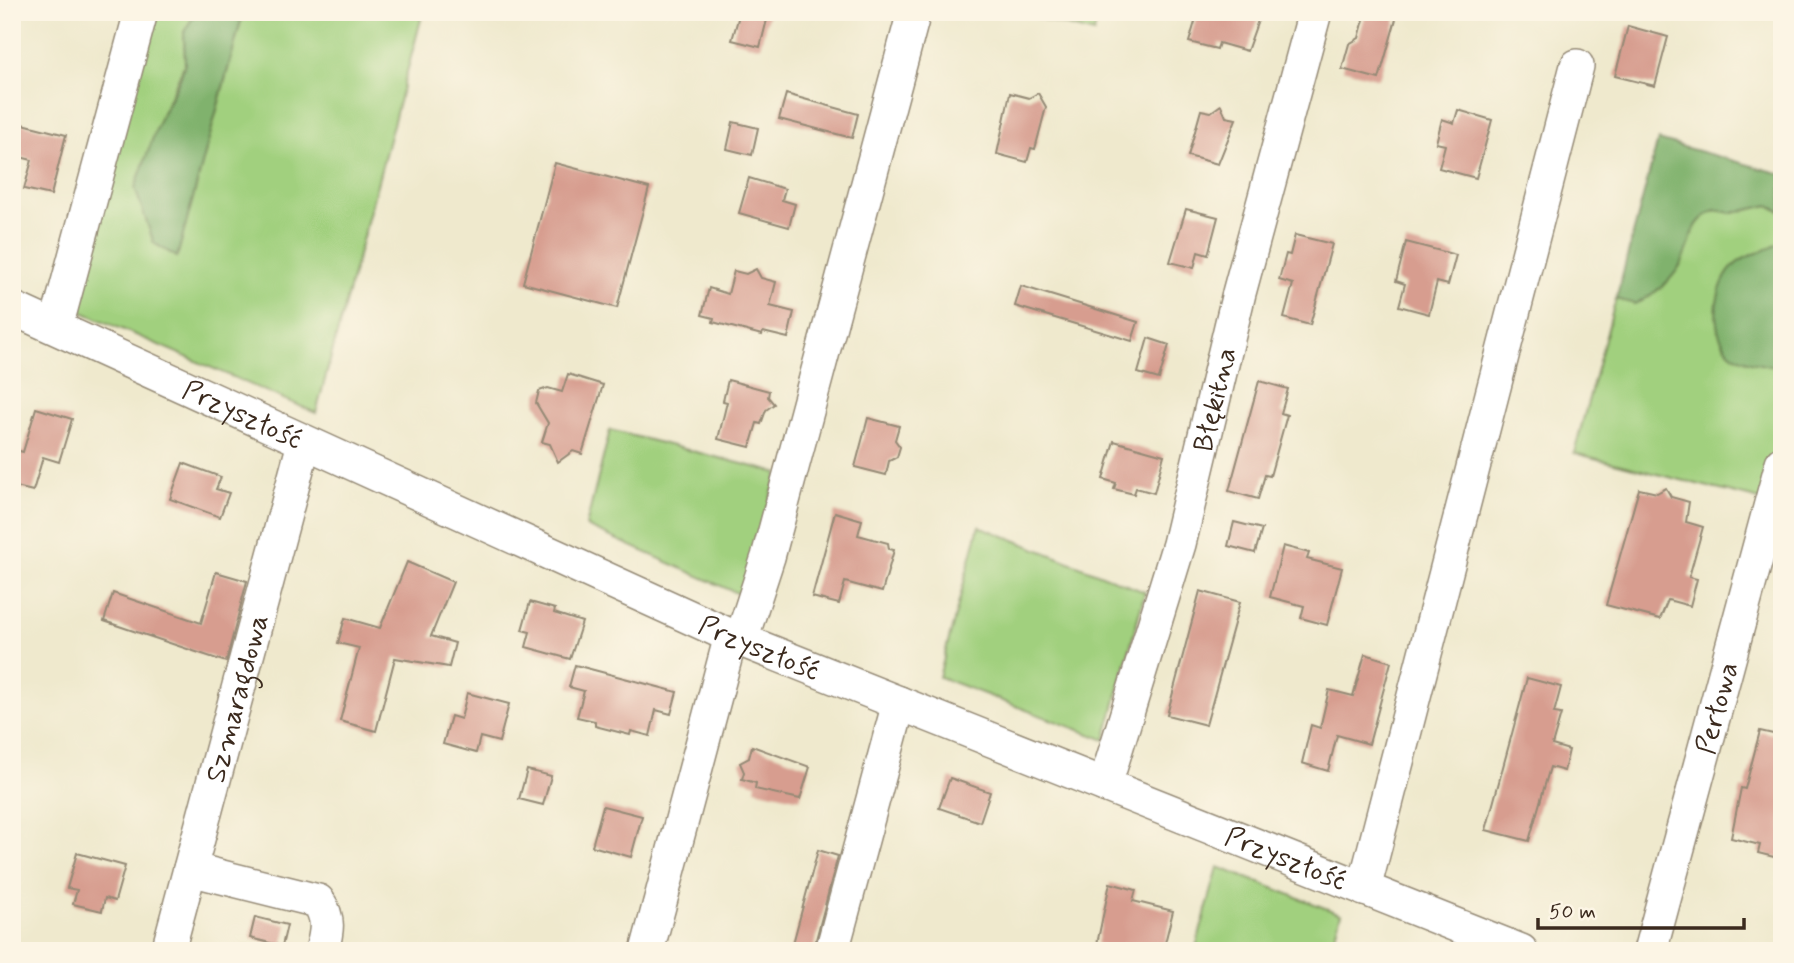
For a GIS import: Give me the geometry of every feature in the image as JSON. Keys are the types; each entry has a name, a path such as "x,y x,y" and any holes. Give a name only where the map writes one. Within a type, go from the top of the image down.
{"street":[{"path":"56,327 141,12"},
{"path":"648,951 736,638 771,544 914,12"},
{"name":"Błękitna","path":"1105,785 1179,544 1239,293 1315,12"},
{"path":"1364,888 1577,66"},
{"name":"Przyszłość","path":"12,308 736,638 1521,951"},
{"name":"Szmaragdowa","path":"168,951 304,443"},
{"name":"Perłowa","path":"1650,951 1782,463"},
{"path":"832,951 899,703"},
{"path":"190,869 318,901 325,912 328,927 322,951"}],"green space":[{"path":"150,12 196,12 184,32 185,63 159,121 141,202 154,243 177,257 243,14 239,12 423,12 316,413 73,308"},
{"path":"196,12 243,13 177,257 154,243 135,188 159,121 180,79 185,63 184,32"},
{"path":"1016,12 1099,12 1094,33"},
{"path":"1658,140 1782,174 1782,212 1769,205 1733,213 1715,210 1695,227 1681,264 1672,277 1635,304 1616,299"},
{"path":"1769,205 1782,212 1781,243 1770,249 1744,360 1782,368 1782,432 1764,501 1574,453 1616,299 1635,304 1677,261 1687,247 1696,225 1708,214 1715,210 1733,213"},
{"path":"1782,242 1782,368 1735,356 1723,343 1716,319 1719,294 1729,271 1742,260"},
{"path":"610,430 778,473 741,595 586,526"},
{"path":"979,526 1145,592 1105,740 939,677"},
{"path":"1218,867 1341,914 1330,951 1195,951"}],"building":[{"path":"740,12 769,12 760,47 732,40"},
{"path":"1198,12 1261,12 1247,51 1219,43 1217,49 1189,42"},
{"path":"1366,12 1398,12 1379,79 1342,69 1349,44 1359,38"},
{"path":"1628,26 1668,37 1655,86 1615,76"},
{"path":"1010,93 1029,98 1038,93 1046,107 1035,149 1031,148 1027,162 997,154"},
{"path":"786,94 858,114 852,138 779,119"},
{"path":"1221,105 1226,117 1236,119 1218,164 1188,156 1201,110 1211,112"},
{"path":"1458,110 1492,120 1476,178 1439,168 1445,145 1436,143 1442,119 1454,123"},
{"path":"15,122 66,135 51,195 24,189 32,160 12,155"},
{"path":"733,122 758,128 752,155 727,149"},
{"path":"555,163 649,188 617,308 523,283"},
{"path":"749,178 785,189 782,200 795,204 789,227 739,213"},
{"path":"1186,209 1218,217 1208,255 1198,252 1194,268 1170,262"},
{"path":"1295,235 1332,244 1310,325 1284,318 1293,284 1279,280 1286,254 1290,255"},
{"path":"1406,242 1456,255 1448,285 1437,282 1429,314 1399,306 1405,284 1396,281"},
{"path":"756,269 761,278 776,282 770,306 794,312 788,338 763,332 762,335 713,322 714,318 702,315 709,288 728,294 734,271 746,274"},
{"path":"1021,286 1138,322 1132,341 1015,306"},
{"path":"1148,338 1169,345 1159,379 1138,373"},
{"path":"568,374 603,385 582,454 573,451 558,462 550,444 542,442 548,423 536,403 539,391 548,388 562,392"},
{"path":"728,380 769,391 768,397 774,404 766,410 761,424 757,423 750,447 718,439 727,402 723,401"},
{"path":"1259,381 1288,389 1281,413 1287,415 1270,476 1265,475 1258,499 1229,491"},
{"path":"36,408 72,419 59,462 43,457 33,491 12,486 12,449 23,452"},
{"path":"868,418 899,426 895,440 900,447 897,457 889,461 886,475 855,467"},
{"path":"1114,441 1164,455 1154,493 1136,488 1134,494 1114,489 1116,483 1103,479"},
{"path":"183,463 221,477 216,489 229,493 220,517 170,499"},
{"path":"1666,488 1671,497 1689,502 1686,522 1703,527 1689,577 1697,579 1690,606 1668,600 1660,619 1606,605 1639,489 1657,493"},
{"path":"835,512 862,520 858,535 888,543 889,549 894,550 882,592 845,582 839,604 812,597"},
{"path":"1234,522 1262,529 1255,553 1228,546"},
{"path":"1283,546 1309,553 1307,559 1342,568 1327,625 1301,618 1304,606 1270,597"},
{"path":"407,562 453,582 431,636 455,643 449,667 395,658 376,731 340,721 359,648 338,643 345,618 380,628"},
{"path":"216,572 247,581 226,662 104,621 113,593 201,623"},
{"path":"1200,591 1240,602 1206,725 1167,715"},
{"path":"530,602 555,609 554,613 582,622 570,659 526,647 530,632 522,630"},
{"path":"1365,654 1391,662 1369,744 1337,735 1328,771 1302,763 1311,725 1320,728 1329,690 1353,696"},
{"path":"575,665 677,692 671,714 656,710 650,736 631,731 630,735 595,726 595,721 577,717 584,691 569,687"},
{"path":"1527,678 1561,687 1554,713 1561,714 1552,745 1569,750 1564,771 1550,767 1529,841 1486,830"},
{"path":"467,693 509,704 499,742 480,737 476,753 443,744 451,716 461,719"},
{"path":"1760,731 1782,736 1782,859 1758,853 1760,845 1731,838 1741,788 1745,789"},
{"path":"752,746 810,767 800,799 755,789 756,783 742,779 744,772 740,763 749,758"},
{"path":"527,770 551,776 543,805 519,799"},
{"path":"950,778 990,792 980,822 939,808"},
{"path":"603,806 642,816 631,857 592,846"},
{"path":"818,850 838,856 813,951 791,951"},
{"path":"77,853 125,866 115,901 105,898 102,911 73,904 77,890 67,888"},
{"path":"1110,883 1136,890 1133,901 1173,911 1163,951 1122,951 1097,944"},
{"path":"255,917 287,925 282,946 250,938"}]}
